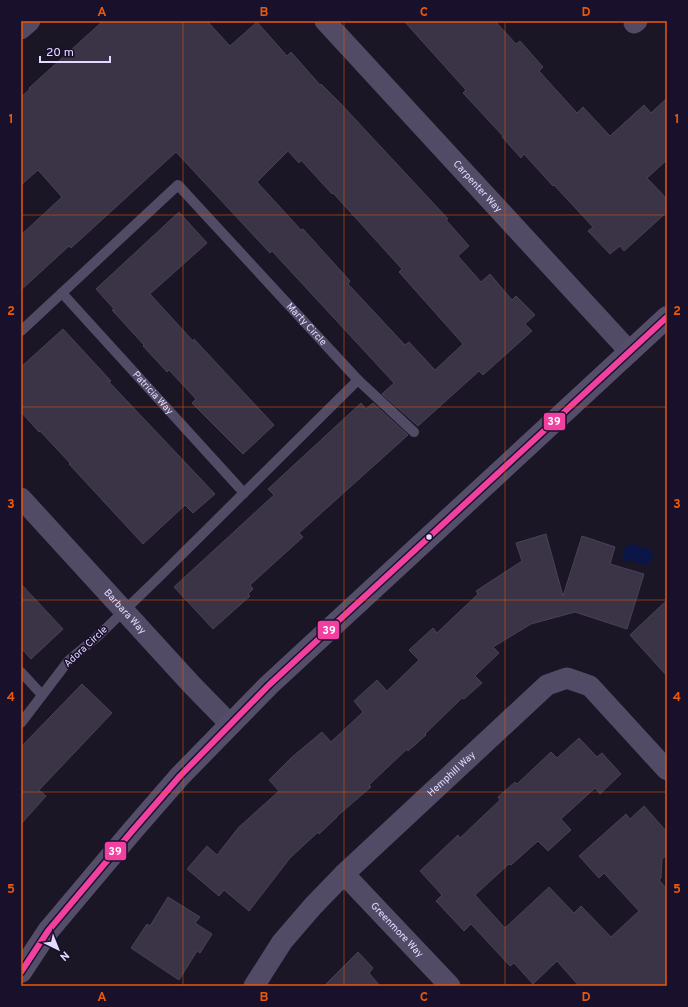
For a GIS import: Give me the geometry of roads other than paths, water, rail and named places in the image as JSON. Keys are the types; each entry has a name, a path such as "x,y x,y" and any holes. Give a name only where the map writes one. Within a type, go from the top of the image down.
{"main road":[{"path":"21,972 48,931 58,919 180,776 230,724 280,674 667,317"}],"street":[{"path":"21,29 30,21"},
{"name":"Carpenter Way","path":"325,21 630,352"},
{"name":"Barbara Way","path":"21,498 191,684 230,724"},
{"name":"Hemphill Way","path":"254,986 282,942 313,906 344,874 547,685 568,678 590,686 667,770"},
{"name":"Greenmore Way","path":"344,874 450,986"}],"lane":[{"name":"Marty Circle","path":"21,331 178,185 358,380"},
{"name":"Patricia Way","path":"62,293 244,493"},
{"path":"124,610 358,380 414,432"},
{"name":"Adora Circle","path":"21,723 69,660 98,636 124,610"},
{"path":"21,672 42,695"}]}
